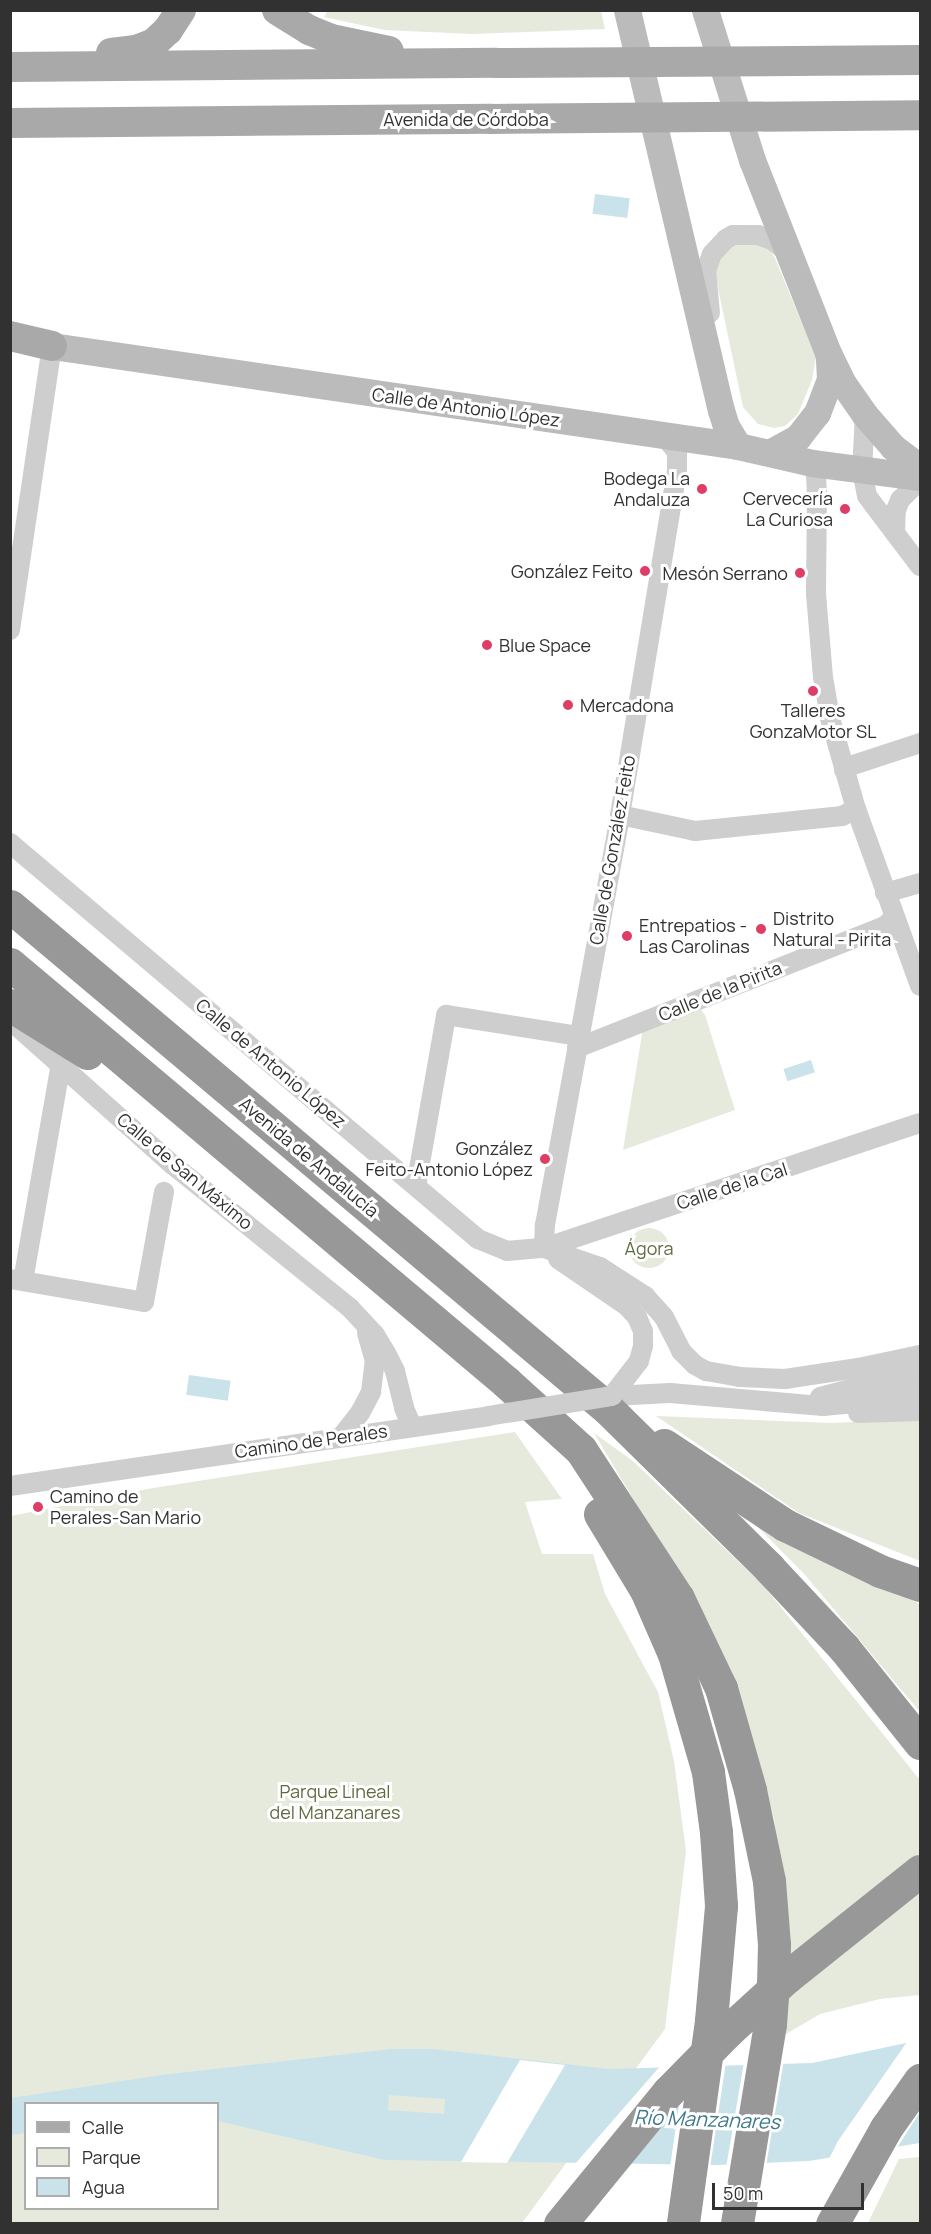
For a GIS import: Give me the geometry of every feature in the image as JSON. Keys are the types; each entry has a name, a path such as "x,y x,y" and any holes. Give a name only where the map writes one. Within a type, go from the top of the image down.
{"highway":[{"name":"Avenida de Andalucía","path":"10,906 610,1402"},
{"path":"10,964 506,1382 581,1450 603,1480 678,1599 721,1688 750,1790 769,1881 774,1944 770,2024 736,2223"},
{"path":"10,1005 68,1039 157,1107 196,1123"},
{"path":"506,1382 573,1468 646,1590 674,1654 708,1772 716,1832 721,1906 711,2021 684,2223"},
{"path":"610,1402 785,1524 880,1571 921,1585"},
{"path":"610,1402 844,1648 921,1743"},
{"path":"560,2223 668,2092 728,2031 787,1977 921,1870"},
{"path":"832,2223 886,2128 921,2080"}],"main road":[{"path":"10,57 136,50 162,37 181,10"},
{"path":"277,10 309,30 364,47 493,63"},
{"path":"10,67 921,60"},
{"name":"Avenida de Córdoba","path":"10,123 921,115"},
{"path":"10,336 52,346"}],"street":[{"path":"627,10 726,426 738,446"},
{"path":"705,10 752,160 828,353 865,416 893,447 921,467"},
{"path":"713,364 706,271 712,254 733,235 747,234 772,240 788,254"},
{"name":"Calle de Antonio López","path":"10,342 52,346 679,442 738,446 812,463 921,478"},
{"path":"10,630 52,346"},
{"path":"771,452 798,437 817,413 830,379 828,353"},
{"path":"679,442 706,434 722,410"},
{"path":"865,416 862,470 867,496 921,566"},
{"name":"Calle de González Feito","path":"544,1248 545,1225 620,815 677,471 679,442"},
{"path":"812,463 817,485 816,594 823,677 844,770 856,809 921,986"},
{"path":"895,533 896,510 900,500 921,478"},
{"path":"844,770 921,743"},
{"path":"620,815 695,831 842,816 856,809"},
{"name":"Calle de Antonio López","path":"10,843 478,1239 507,1251 544,1248"},
{"path":"885,893 921,883"},
{"name":"Calle de la Pirita","path":"578,1042 885,926 895,917"},
{"path":"416,1186 446,1015 578,1042"},
{"name":"Calle de San Máximo","path":"10,1020 173,1164 324,1286 362,1321 375,1335 395,1371 404,1408 412,1427"},
{"path":"61,1064 17,1280 144,1302 164,1192"},
{"name":"Calle de la Cal","path":"544,1248 921,1123"},
{"path":"544,1248 627,1306 637,1317 643,1331 643,1346 639,1360 610,1402"},
{"path":"544,1248 600,1267 645,1296 664,1317 681,1351 695,1365 706,1371 739,1377 785,1379 858,1368 921,1355"},
{"name":"Calle de San Máximo","path":"342,1436 360,1413 371,1392 375,1361 362,1321"},
{"name":"Camino de Perales","path":"797,1404 921,1371"},
{"name":"Camino de Perales","path":"10,1486 342,1436 670,1393 797,1404 853,1404 921,1391"},
{"name":"Camino de Perales","path":"797,1404 831,1414 921,1411"}],"green space":[{"path":"328,10 601,11 605,29 472,34 384,30 324,17"},
{"path":"739,241 765,246 774,256 816,357 812,380 798,414 785,426 774,428 758,424 743,407 716,279 716,266 725,251"},
{"path":"699,1007 705,1015 735,1110 623,1150 643,1028"},
{"name":"Ágora","path":"649,1228 663,1234 669,1248 663,1262 649,1268 635,1262 629,1248 635,1234"},
{"path":"656,1416 831,1423 920,1419 920,1561 799,1513"},
{"name":"Parque Lineal del Manzanares","path":"515,1432 562,1499 525,1502 542,1554 593,1554 605,1594 658,1692 674,1761 686,1851 665,2029 522,2223 11,2224 11,1516 153,1488"},
{"path":"594,1433 633,1461 763,1585 920,1780 920,1995 880,1999 820,2014 781,2037 787,1925 774,1818 741,1705 676,1571"},
{"path":"755,1524 814,1557 920,1604 920,1712 806,1576"},
{"path":"920,2157 920,2223 868,2223 899,2159"}],"water":[{"path":"595,194 630,198 627,218 593,214"},
{"path":"811,1060 815,1072 787,1081 783,1069"},
{"path":"189,1375 231,1381 228,1401 186,1395"},
{"name":"Río Manzanares","path":"920,2040 920,2143 809,2161 717,2165 384,2160 219,2121 219,2102 24,2102 24,2133 11,2135 11,2098 161,2075 392,2049 434,2049 609,2069 812,2063","holes":["389,2095 445,2099 444,2114 388,2110"]}],"pier":[{"path":"920,2037 920,2112 895,2151 828,2161 838,2141 909,2039"},
{"path":"520,2060 565,2065 507,2163 461,2162"},
{"path":"784,2060 766,2166 726,2168 744,2062"},
{"path":"726,2062 710,2168 670,2167 679,2106 627,2165 575,2164 662,2064"}],"place":[{"name":"Bodega La Andaluza","path":"702,489"},
{"name":"Cervecería La Curiosa","path":"845,509"},
{"name":"González Feito","path":"645,571"},
{"name":"Mesón Serrano","path":"800,573"},
{"name":"Blue Space","path":"487,645"},
{"name":"Talleres GonzaMotor SL","path":"813,691"},
{"name":"Mercadona","path":"568,705"},
{"name":"Distrito Natural - Pirita","path":"761,929"},
{"name":"Entrepatios - Las Carolinas","path":"627,936"},
{"name":"González Feito-Antonio López","path":"545,1159"},
{"name":"Camino de Perales-San Mario","path":"38,1507"}]}
